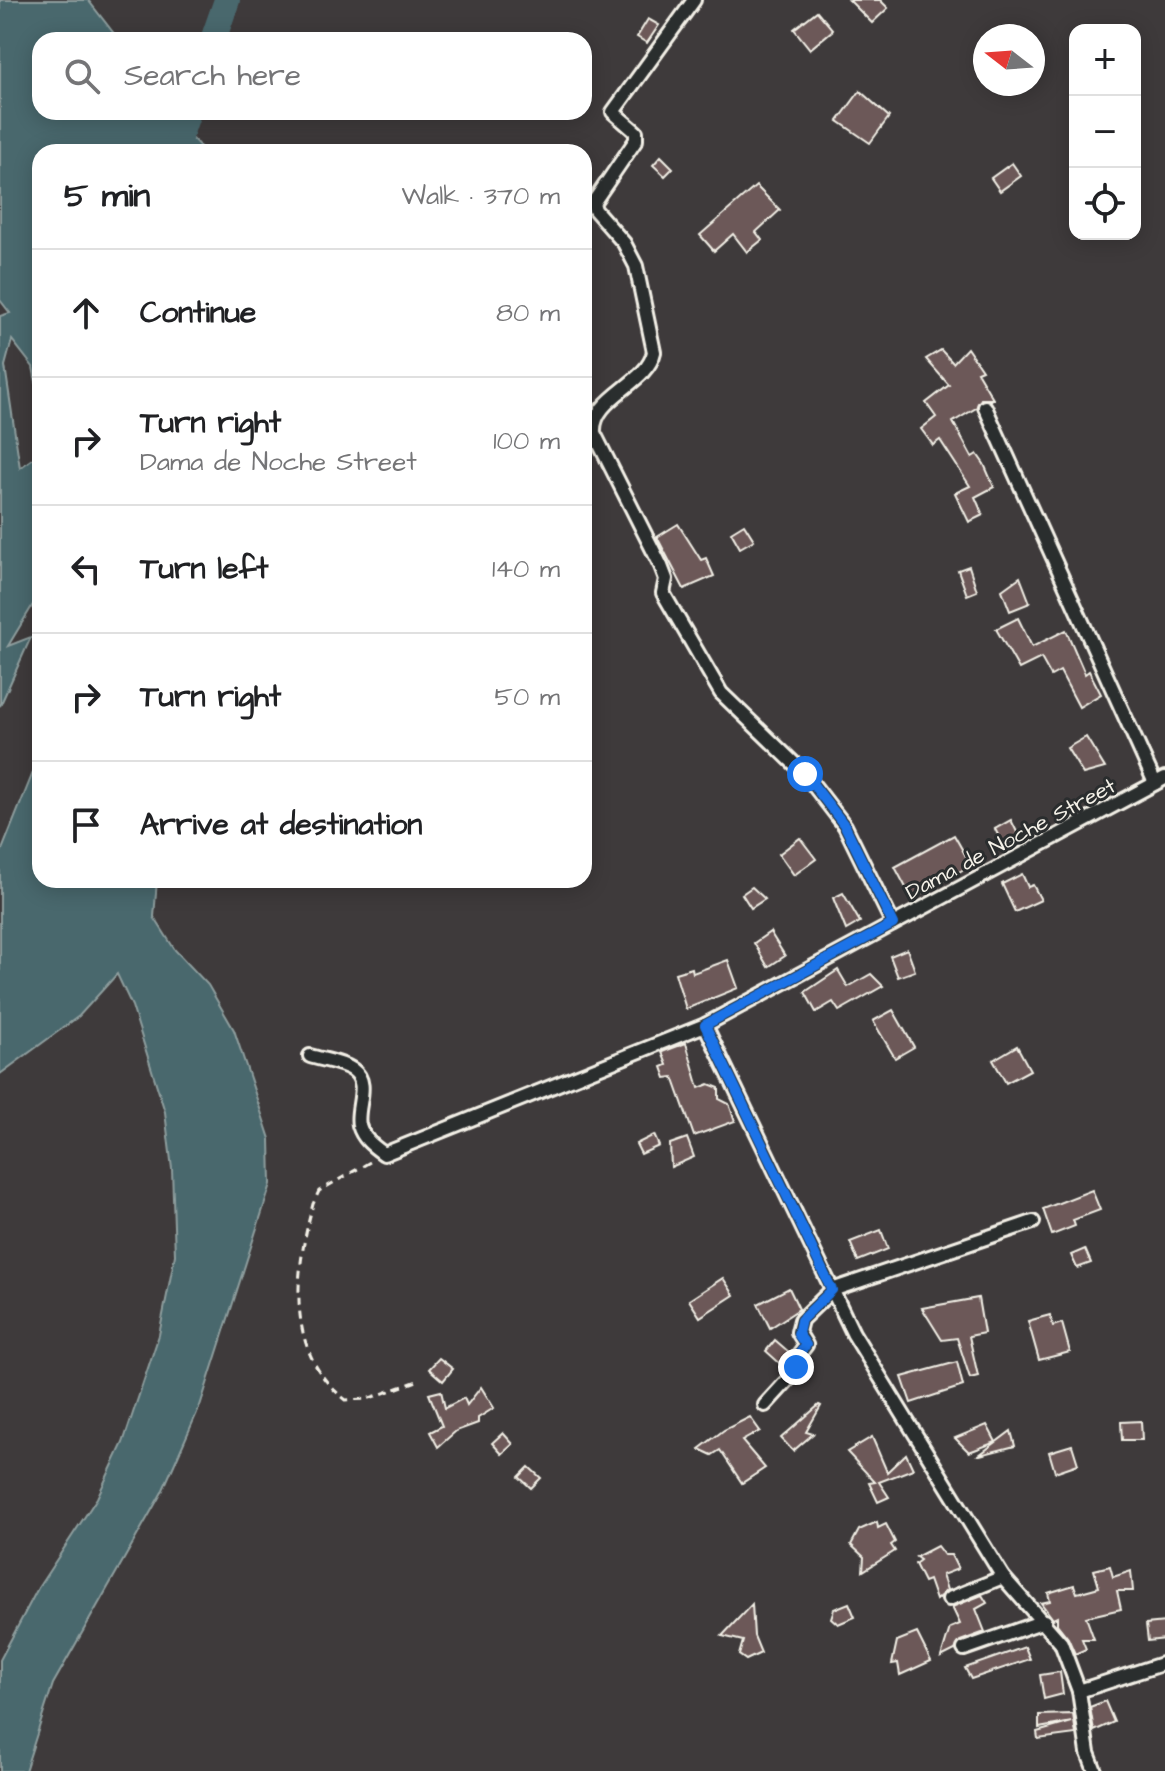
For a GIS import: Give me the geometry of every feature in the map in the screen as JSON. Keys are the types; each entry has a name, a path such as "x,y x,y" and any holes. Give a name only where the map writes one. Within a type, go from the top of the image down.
{"street":[{"path":"693,1 613,112 636,132 636,140 593,203 595,210 624,243 636,266 654,352 645,369 596,417 594,433 661,566 666,579 663,593 714,683 805,774 845,826 893,924"},
{"path":"985,407 1160,781"},
{"name":"Dama de Noche Street","path":"384,1154 705,1025 1160,781"},
{"path":"705,1025 853,1333 1003,1577 1061,1643 1079,1691 1088,1753 1095,1771"},
{"path":"310,1056 351,1068 359,1075 362,1091 359,1126 368,1142 384,1154"},
{"path":"765,1405 796,1371 796,1358 806,1347 798,1334 801,1320 832,1290 1033,1222"},
{"path":"949,1599 1003,1577"},
{"path":"964,1649 1044,1621"},
{"path":"1079,1691 1165,1663"}],"path":[{"path":"384,1154 319,1191 310,1216 299,1280 301,1329 304,1343 325,1381 346,1400 367,1399 420,1380"}],"water":[{"path":"0,0 88,0 113,32 32,32 32,120 175,120 198,144 32,144 32,366 12,340 5,366 20,468 32,459 32,606 8,646 31,637 0,706 0,316 10,313 0,300"},
{"path":"32,775 32,888 156,888 154,917 175,950 208,985 234,1030 270,1139 271,1184 200,1406 162,1492 53,1684 25,1771 0,1771 0,1660 38,1588 97,1498 123,1443 159,1335 175,1255 172,1169 165,1112 132,1006 117,974 79,1016 0,1074 0,855"}],"building":[{"path":"849,0 880,0 888,8 872,23"},
{"path":"817,11 833,30 810,49 794,29"},
{"path":"648,19 659,25 647,43 637,37"},
{"path":"860,91 889,117 870,143 838,121"},
{"path":"661,156 673,168 665,176 653,165"},
{"path":"1012,163 1021,176 1000,191 991,178"},
{"path":"756,186 780,210 756,232 762,240 747,252 733,234 714,251 700,235"},
{"path":"967,348 982,370 977,372 993,399 981,399 976,408 953,422 972,457 977,454 984,464 994,487 975,497 983,515 969,522 955,493 970,486 940,440 933,445 921,429 936,417 926,403 949,385 926,359 941,350 953,363"},
{"path":"678,524 701,560 706,558 714,576 684,589 657,537"},
{"path":"744,524 754,540 740,548 731,532"},
{"path":"969,566 977,591 967,595 958,570"},
{"path":"1020,577 1030,603 1010,611 1002,590"},
{"path":"1018,618 1032,647 1066,630 1085,674 1089,671 1101,694 1079,707 1060,671 1051,676 1041,658 1019,669 996,629"},
{"path":"1086,737 1105,768 1083,774 1067,748"},
{"path":"1011,820 1020,838 1004,847 995,829"},
{"path":"954,835 971,865 912,899 895,867"},
{"path":"800,838 816,859 794,875 779,854"},
{"path":"1022,874 1028,887 1033,885 1041,900 1015,912 1002,884"},
{"path":"752,887 765,899 751,908 742,894"},
{"path":"843,893 860,922 846,930 833,898"},
{"path":"770,932 785,956 768,967 754,943"},
{"path":"907,949 915,971 898,977 890,956"},
{"path":"728,960 738,988 686,1009 675,973 692,968 693,973"},
{"path":"838,970 848,987 871,974 883,986 839,1011 833,1002 816,1012 805,992"},
{"path":"893,1010 914,1047 895,1058 873,1021"},
{"path":"686,1043 699,1088 709,1084 719,1088 719,1099 729,1104 735,1121 694,1136 673,1077 666,1078 662,1067 667,1065 662,1052"},
{"path":"1017,1046 1030,1070 1006,1083 993,1060"},
{"path":"654,1135 659,1146 641,1154 636,1144"},
{"path":"687,1138 694,1157 671,1167 670,1144"},
{"path":"1092,1190 1100,1210 1073,1220 1075,1226 1052,1235 1043,1209"},
{"path":"881,1230 888,1249 858,1261 850,1242"},
{"path":"1085,1249 1091,1263 1077,1268 1071,1255"},
{"path":"723,1278 734,1295 700,1317 689,1300"},
{"path":"789,1288 799,1309 770,1328 758,1304"},
{"path":"978,1298 984,1333 969,1336 978,1376 970,1378 957,1338 942,1340 922,1308"},
{"path":"1050,1315 1053,1326 1062,1323 1070,1352 1039,1360 1028,1321"},
{"path":"775,1340 789,1352 785,1368 766,1351"},
{"path":"439,1358 453,1369 443,1381 429,1369"},
{"path":"957,1362 963,1386 911,1403 902,1377"},
{"path":"481,1387 494,1408 478,1418 478,1423 456,1431 438,1447 430,1432 442,1426 429,1394 441,1391 445,1408 464,1398 467,1405"},
{"path":"819,1405 806,1432 813,1434 793,1451 781,1438"},
{"path":"750,1417 760,1431 742,1441 765,1468 742,1483 720,1450 712,1455 699,1449 724,1430"},
{"path":"1141,1421 1142,1440 1122,1440 1121,1422"},
{"path":"987,1425 996,1442 969,1452 955,1438"},
{"path":"1011,1431 1015,1446 979,1455"},
{"path":"503,1433 513,1444 502,1454 492,1443"},
{"path":"872,1437 887,1472 906,1454 913,1469 879,1482 889,1497 878,1502 869,1483 875,1482 847,1452"},
{"path":"1072,1445 1078,1464 1055,1472 1049,1452"},
{"path":"529,1467 541,1478 531,1488 519,1477"},
{"path":"877,1522 878,1528 886,1524 895,1542 891,1545 895,1551 863,1571 864,1557 851,1545 859,1530"},
{"path":"937,1546 944,1555 951,1555 958,1569 942,1575 947,1590 936,1600 929,1580 924,1582 915,1564 920,1560 916,1557"},
{"path":"1110,1566 1113,1577 1131,1571 1133,1591 1117,1591 1121,1609 1086,1617 1094,1639 1082,1639 1086,1649 1075,1654 1057,1624 1057,1617 1053,1619 1041,1603 1050,1601 1048,1593 1074,1585 1077,1593 1099,1587 1094,1570"},
{"path":"982,1595 987,1603 976,1609 985,1632 960,1641 955,1650 941,1657 950,1628 960,1624 952,1607"},
{"path":"849,1603 855,1617 838,1624 831,1618 834,1609"},
{"path":"752,1604 754,1636 761,1653 746,1660 739,1655 743,1641 722,1636"},
{"path":"1165,1622 1165,1639 1148,1641 1146,1624"},
{"path":"917,1633 931,1661 900,1675 898,1663 892,1664 897,1641"},
{"path":"1025,1647 1030,1659 971,1679 965,1668"},
{"path":"1060,1672 1063,1694 1044,1699 1040,1675"},
{"path":"1105,1701 1114,1722 1094,1731 1090,1707"},
{"path":"1073,1714 1076,1734 1038,1739 1037,1732 1072,1722 1039,1728 1039,1715"}],"waterway":[{"path":"216,32 227,0"},
{"path":"177,144 185,120"}],"route":[{"path":"796,1367 797,1356 806,1345 799,1337 798,1326 832,1290 705,1025 893,924 845,826 805,774"}]}
